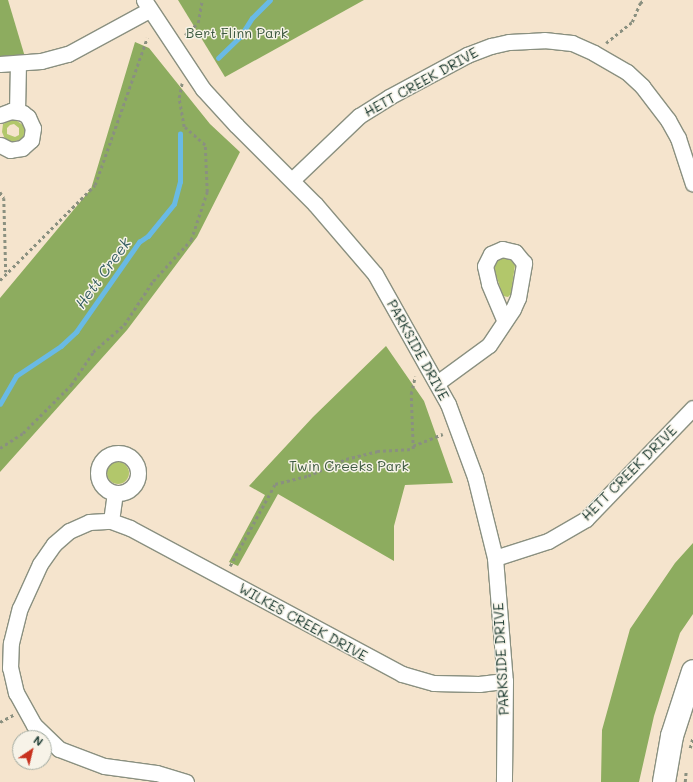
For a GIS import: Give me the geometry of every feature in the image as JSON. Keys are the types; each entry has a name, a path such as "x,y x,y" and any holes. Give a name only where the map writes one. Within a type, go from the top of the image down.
{"main road":[{"path":"664,782 672,736 693,671"}],"street":[{"path":"0,64 18,64 68,54 146,5"},
{"name":"PARKSIDE DRIVE","path":"146,5 203,88 236,125 292,180 374,274 437,383 475,477 494,558 506,681 504,782"},
{"name":"HETT CREEK DRIVE","path":"292,180 359,116 389,97 467,55 491,46 509,42 544,40 572,44 594,53 627,72 642,86 668,120 678,138 693,184"},
{"path":"17,111 18,64"},
{"path":"0,115 17,111"},
{"path":"0,145 16,150 22,148 31,140 31,122 17,111"},
{"path":"437,383 489,345 498,332 504,319"},
{"name":"HETT CREEK DRIVE","path":"494,558 548,541 586,520 693,408"},
{"path":"111,521 115,493"},
{"name":"WILKES CREEK DRIVE","path":"186,782 156,773 104,766 59,749 34,725 16,693 10,668 11,644 20,608 40,564 54,544 69,531 89,522 111,521 140,533 402,674 434,683 479,684 506,681"}],"path":[{"path":"184,36 198,23 202,0"},
{"path":"606,43 632,22 640,3 644,0"},
{"path":"0,280 6,272 95,185 147,38"},
{"path":"0,448 23,433 71,385 93,352 124,325 153,281 191,240 207,192 205,145 184,127 179,98 182,83"},
{"path":"0,192 4,198 6,272"},
{"path":"229,568 275,484 308,476 346,458 377,451 413,450 411,394 415,374"},
{"path":"413,446 443,434"},
{"path":"0,722 13,715"}],"green space":[{"path":"0,0 8,0 25,57 0,58"},
{"name":"Bert Flinn Park","path":"178,0 364,0 225,77"},
{"path":"135,42 149,48 210,124 240,152 197,237 127,330 0,472 0,298 91,189"},
{"path":"14,119 23,125 25,132 22,139 12,142 5,139 2,132 3,124","holes":["14,124 19,128 19,135 15,137 7,134 7,128"]},
{"path":"503,258 510,259 515,265 511,294 508,297 503,296 494,269 496,261"},
{"name":"Twin Creeks Park","path":"386,346 424,401 453,483 405,485 394,526 394,561 278,494 238,566 229,562 265,495 249,486 313,417"},
{"path":"118,462 126,465 129,473 126,481 118,484 110,481 107,473 110,465"},
{"path":"693,543 693,614 680,633 654,716 639,782 601,782 602,730 630,629 675,563"}],"waterway":[{"name":"Hett Creek","path":"218,58 240,37 252,18 270,0"},
{"name":"Hett Creek","path":"0,404 16,376 61,346 76,332 139,242 148,236 174,204 180,182 180,134"}]}
